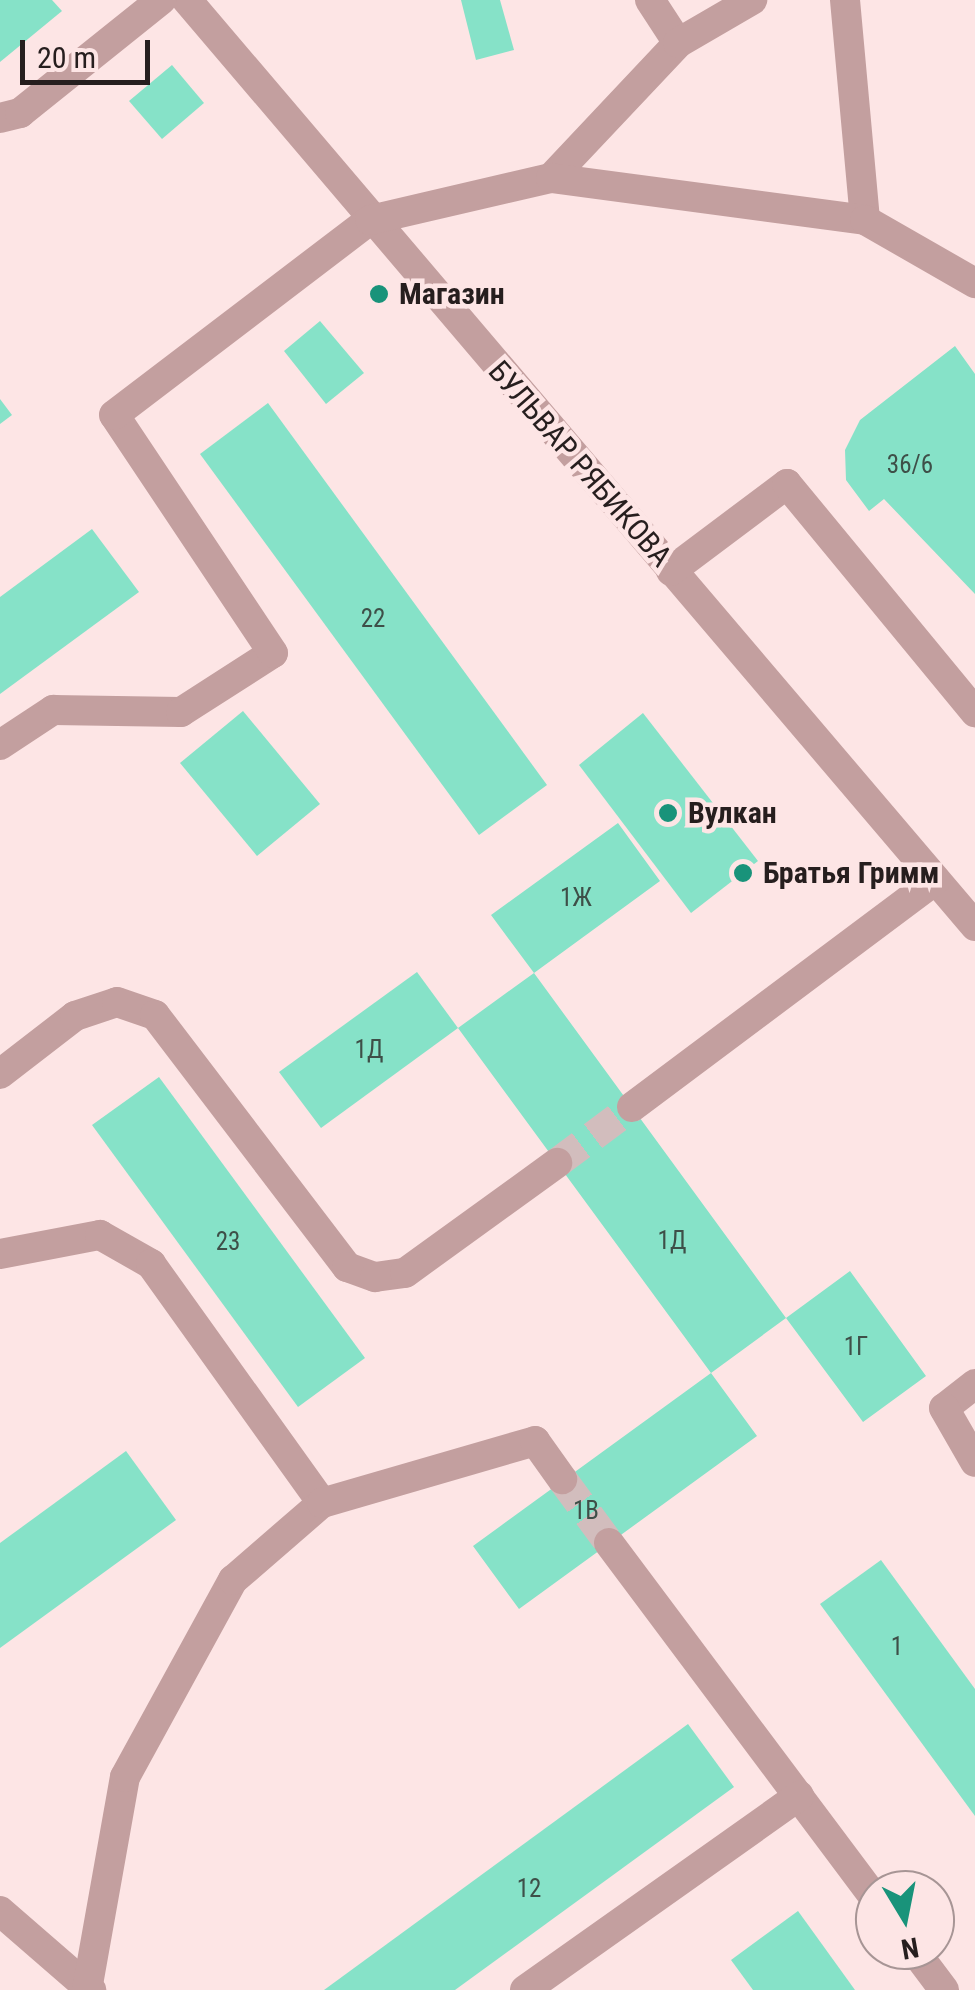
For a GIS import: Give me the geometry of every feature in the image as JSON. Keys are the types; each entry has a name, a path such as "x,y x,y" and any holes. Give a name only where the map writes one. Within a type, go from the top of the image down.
{"street":[{"path":"0,118 20,113 161,0"},
{"name":"БУЛЬВАР РЯБИКОВА","path":"187,0 370,220 975,926"},
{"path":"650,0 678,43"},
{"path":"552,178 678,43 752,0"},
{"path":"845,0 865,220"},
{"path":"0,745 54,710 182,712 273,654 114,415 370,220 552,178 865,220 975,282"},
{"path":"671,572 786,484 975,712"},
{"path":"632,1108 936,880"},
{"path":"0,1074 75,1016 117,1002 156,1015 347,1267 375,1277 405,1273 557,1163"},
{"path":"0,1254 100,1235 151,1264 322,1504"},
{"path":"975,1384 944,1408 975,1462"},
{"path":"89,1990 125,1777 233,1580 322,1504 535,1441 562,1479"},
{"path":"609,1544 855,1871"},
{"path":"525,1990 799,1796"},
{"path":"0,1911 89,1990"}],"building":[{"path":"0,0 52,0 62,11 0,62"},
{"path":"461,0 500,0 514,50 476,60"},
{"path":"172,65 204,103 162,139 129,101"},
{"path":"320,321 364,373 326,404 284,351"},
{"path":"955,346 975,374 975,594 884,499 869,511 846,480 845,450 860,420"},
{"path":"0,399 12,415 0,424"},
{"path":"268,403 547,785 479,835 200,454"},
{"path":"92,529 139,592 0,694 0,597"},
{"path":"243,711 320,804 257,856 180,763"},
{"name":"Вулкан","path":"643,713 758,861 691,913 579,765"},
{"path":"618,823 660,881 534,973 491,915"},
{"path":"417,972 458,1028 321,1128 279,1072"},
{"path":"534,973 786,1318 711,1373 458,1028"},
{"path":"159,1077 365,1358 298,1407 92,1125"},
{"path":"850,1271 926,1376 863,1422 786,1318"},
{"path":"711,1373 757,1436 519,1609 473,1546"},
{"path":"126,1451 176,1520 0,1648 0,1543"},
{"path":"881,1560 975,1689 975,1816 820,1604"},
{"path":"688,1724 734,1787 455,1990 324,1990"},
{"path":"798,1911 855,1990 753,1990 731,1960"}],"tunnel":[{"path":"557,1163 632,1107"},
{"path":"562,1479 609,1543"}],"place":[{"name":"Магазин","path":"379,294"},
{"name":"Вулкан","path":"668,813"},
{"name":"Братья Гримм","path":"743,873"}]}
